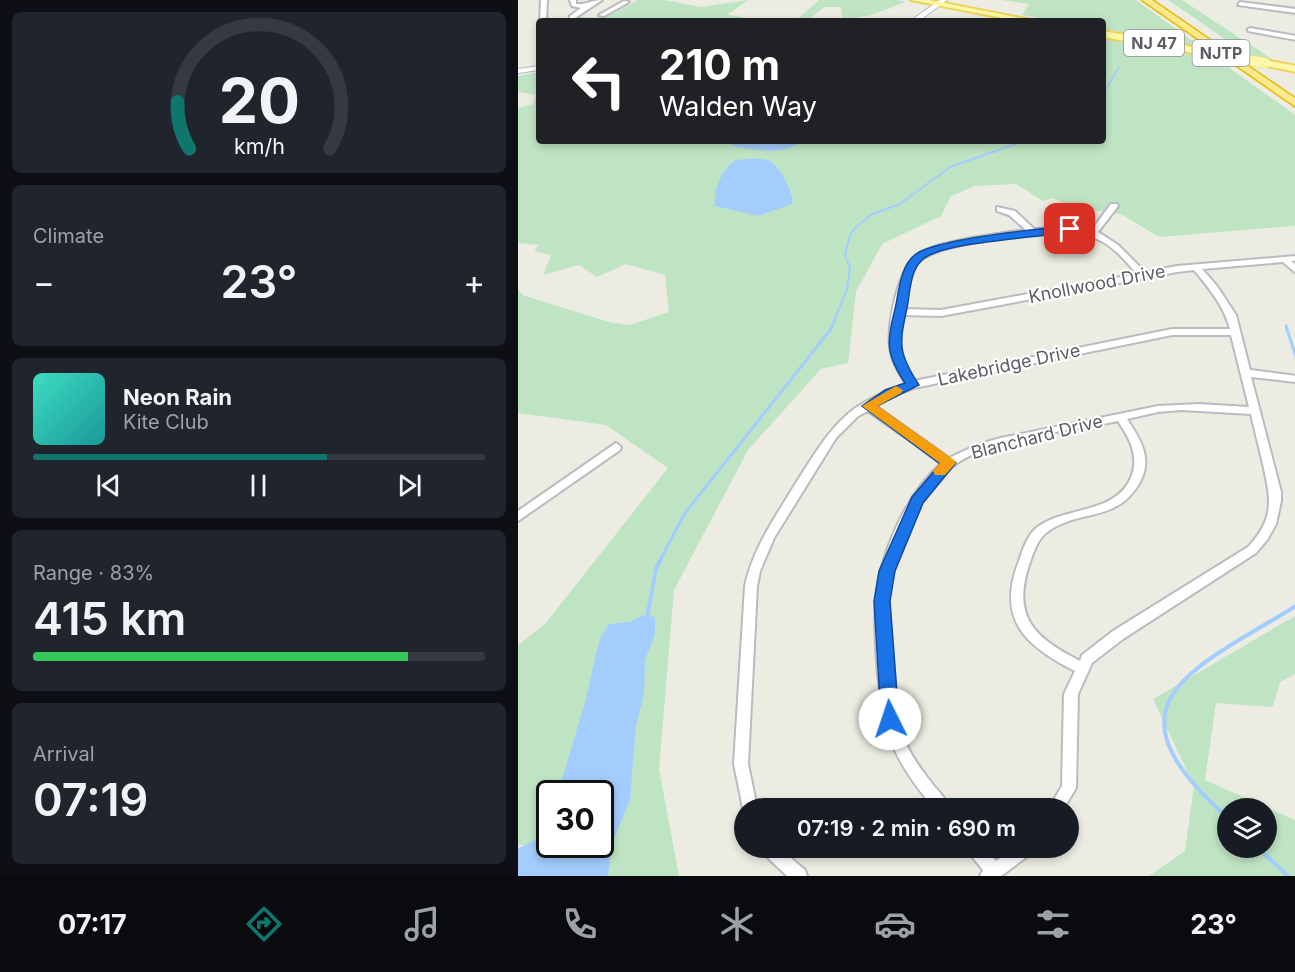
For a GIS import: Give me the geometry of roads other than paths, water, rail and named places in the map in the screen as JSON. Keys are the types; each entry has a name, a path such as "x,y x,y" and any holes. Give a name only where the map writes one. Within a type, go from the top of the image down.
{"highway":[{"name":"NJTP","path":"1146,0 1295,104"},
{"name":"NJTP","path":"1157,0 1295,96"}],"main road":[{"path":"915,0 942,2 1018,18"},
{"name":"NJ 47","path":"1106,35 1295,69"}],"street":[{"path":"542,18 544,0"},
{"path":"573,0 574,5 586,7"},
{"path":"572,18 599,0"},
{"path":"610,0 628,1"},
{"path":"602,15 628,1"},
{"path":"918,18 942,2"},
{"path":"1240,4 1295,11"},
{"path":"1250,30 1295,38"},
{"path":"518,71 536,68"},
{"path":"1093,233 1114,206"},
{"path":"1000,209 1012,213 1032,232"},
{"path":"912,385 901,368 895,352 894,333 909,270 919,257 941,248 1032,232 1070,229 1093,233 1117,246 1143,276"},
{"name":"Knollwood Drive","path":"899,312 941,313 1196,267 1295,258"},
{"path":"1285,259 1295,271"},
{"path":"1062,798 1069,788 1071,694 1081,668 1097,649 1238,559 1262,540 1268,531 1276,507 1275,492 1236,332 1226,307 1196,267"},
{"name":"Lakebridge Drive","path":"748,798 741,764 751,586 754,571 769,537 832,435 854,414 890,393 912,385 1172,332 1236,332"},
{"path":"1245,373 1295,379"},
{"path":"868,406 949,463"},
{"name":"Blanchard Drive","path":"935,798 912,769 890,719 882,601 887,571 917,501 949,463 983,447 1136,412 1182,407 1254,411"},
{"path":"1081,668 1053,656 1035,640 1021,621 1015,602 1016,583 1035,536 1044,528 1110,506 1131,492 1142,465 1141,452 1121,417"},
{"path":"518,517 616,447"},
{"path":"518,501 530,508"},
{"path":"779,858 799,876"},
{"path":"981,858 992,874 1014,858"}],"water":[{"path":"796,144 787,149 771,151 732,145"},
{"path":"765,159 774,164 789,187 792,204 758,216 715,206 715,193 722,175 734,161"},
{"path":"643,615 655,617 655,634 645,660 644,695 636,725 630,800 614,839 614,780 562,780 584,706 600,638 609,624 630,622"},
{"path":"536,838 536,858 611,858 608,876 518,876 518,848 534,841"}],"waterway":[{"path":"1106,89 1119,67"},
{"path":"834,321 847,289 850,268 845,255 850,235 855,228 872,214 900,204 950,167 1015,144"},
{"path":"660,560 685,513 831,329 835,319"},
{"path":"1286,326 1296,357"},
{"path":"647,618 656,569 661,559"},
{"path":"1217,807 1189,779 1169,746 1164,718 1173,693 1194,671 1222,650 1296,606"},
{"path":"1269,858 1288,876"}]}
